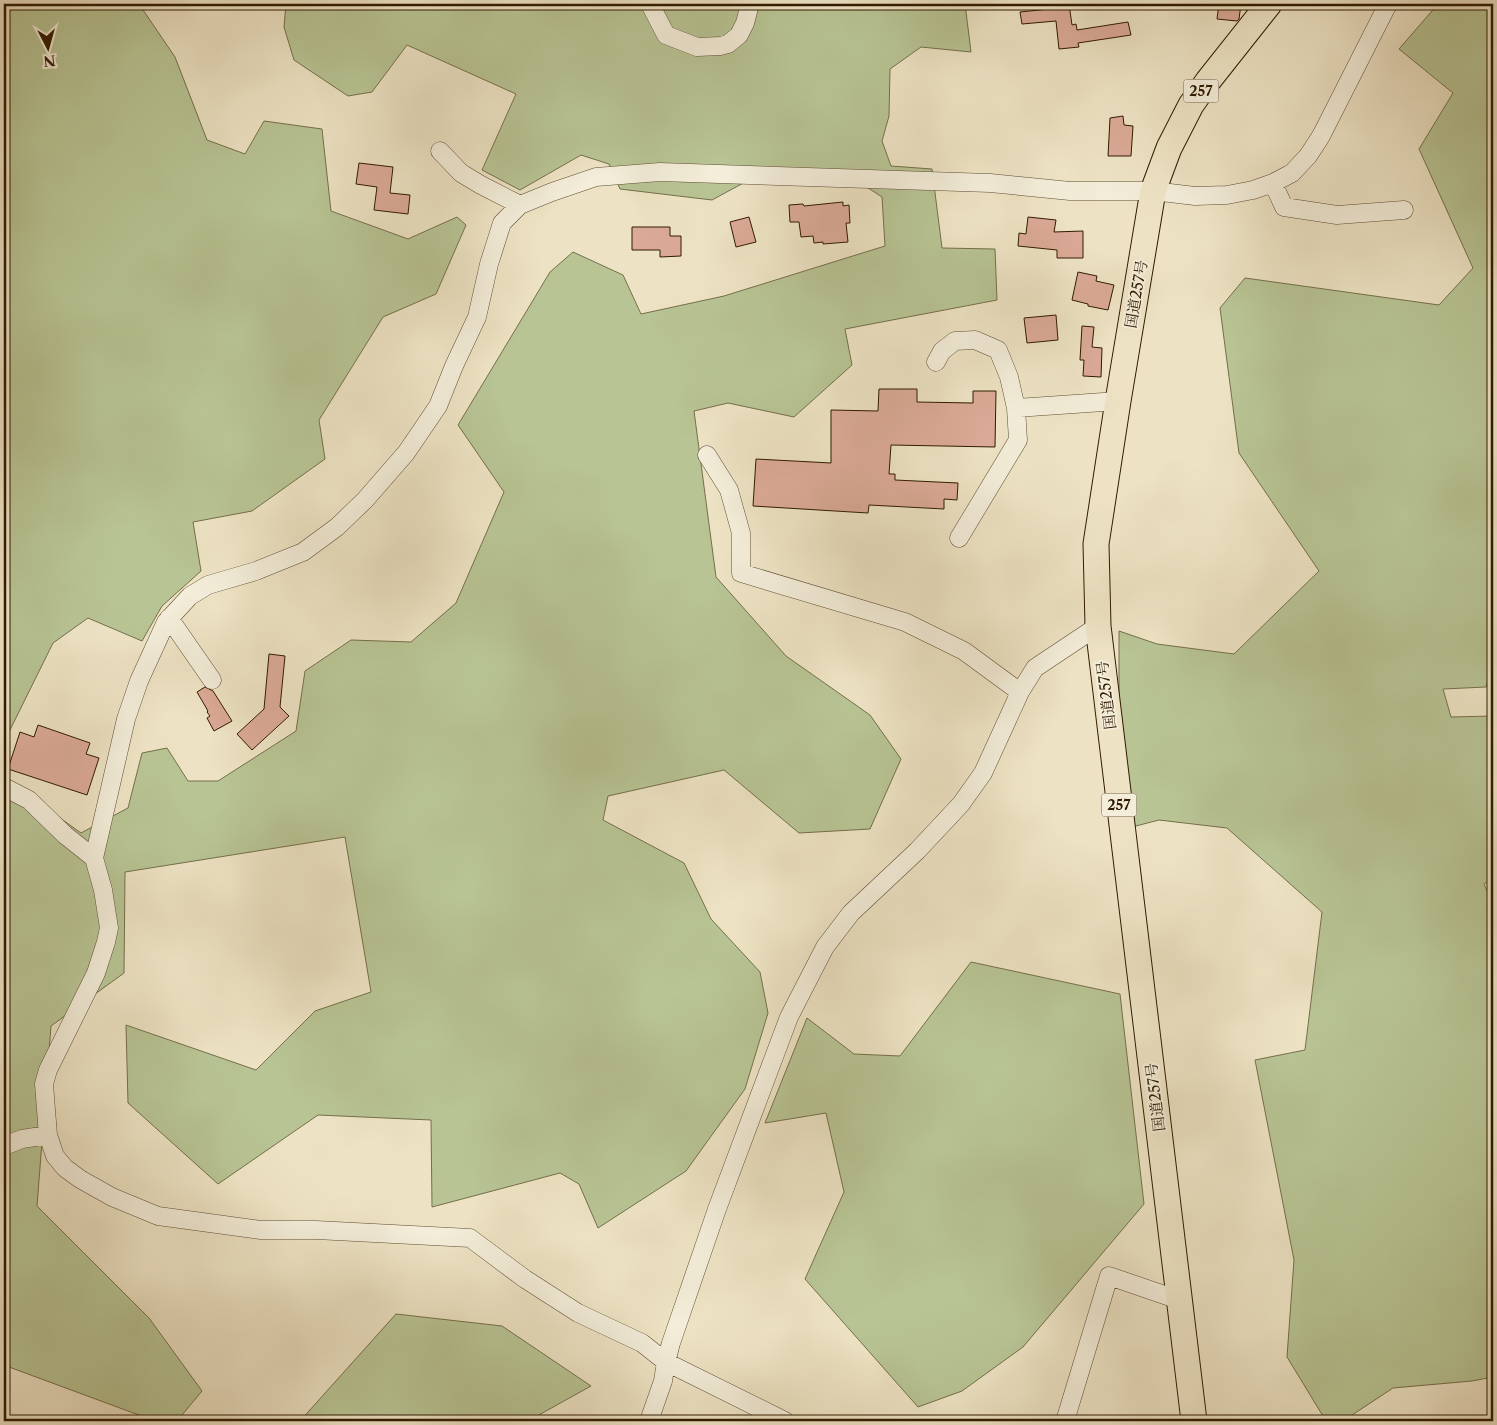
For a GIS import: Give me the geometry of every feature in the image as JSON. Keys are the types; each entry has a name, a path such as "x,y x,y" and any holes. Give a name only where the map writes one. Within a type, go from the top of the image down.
{"highway":[{"name":"国道257号","path":"1194,1421 1098,626 1096,544 1153,191 1169,148 1192,105 1208,80 1269,4"}],"street":[{"path":"650,4 666,35 697,47 728,44 739,36 750,4"},
{"path":"786,1421 666,1362 642,1343 578,1312 525,1279 470,1238 316,1230 261,1230 158,1216 112,1197 65,1168 55,1156 48,1135 44,1084 48,1070 96,973 106,942 109,928 103,890 94,858 126,719 139,681 166,622 190,596 208,585 256,571 303,552 337,527 365,500 406,453 438,406 454,366 478,317 489,264 502,223 520,205 596,177 660,172 990,183 1070,191 1153,191 1195,196 1227,195 1253,190 1273,183 1292,172 1308,156 1321,136 1388,4"},
{"path":"440,151 461,173 481,186 520,205"},
{"path":"1273,183 1284,207 1337,215 1404,210"},
{"path":"936,362 942,351 955,341 975,340 998,350 1009,377 1016,408 1018,440 959,538"},
{"path":"1016,408 1118,401"},
{"path":"707,456 729,490 741,533 741,573 905,622 964,651 1020,692"},
{"path":"170,618 212,680"},
{"path":"649,1421 666,1362 717,1210 789,1017 825,947 851,913 917,851 962,804 983,773 1020,692 1035,668 1098,626"},
{"path":"4,787 29,800 94,858"},
{"path":"4,1146 22,1139 48,1135"},
{"path":"1065,1421 1109,1276 1179,1300"}],"green space":[{"path":"4,4 139,4 175,57 207,140 245,154 264,121 322,129 331,211 408,239 457,217 466,225 436,294 383,317 319,420 325,459 252,511 193,522 201,571 162,606 142,641 88,618 53,643 4,742"},
{"path":"286,4 965,4 971,52 921,47 890,69 889,116 882,141 891,166 932,169 942,248 995,249 997,300 845,329 852,365 794,417 728,403 694,411 716,577 786,656 870,715 901,759 870,829 799,833 724,770 608,796 603,820 684,863 711,919 760,972 768,1013 745,1089 686,1171 598,1228 579,1184 560,1173 432,1207 431,1120 318,1115 218,1184 128,1103 126,1025 256,1070 315,1011 371,992 345,837 125,872 124,973 51,1026 37,1206 149,1318 202,1391 177,1421 155,1421 9,1367 4,1373 4,778 81,833 128,808 142,753 167,748 188,781 218,781 296,731 305,671 351,640 411,642 456,603 504,492 458,425 550,272 573,252 623,275 641,314 724,296 885,246 882,197 842,171 771,168 712,200 620,189 609,164 581,155 520,190 482,170 516,94 407,45 372,92 348,96 294,60 284,27"},
{"path":"1438,4 1493,4 1493,665 1486,687 1443,689 1451,717 1493,716 1493,879 1484,884 1493,904 1493,1377 1472,1381 1393,1388 1343,1421 1326,1421 1287,1357 1294,1260 1255,1060 1305,1050 1322,912 1227,828 1159,820 1132,827 1119,723 1119,631 1157,644 1234,654 1319,571 1239,453 1220,308 1245,278 1439,305 1473,268 1419,149 1453,93 1399,49"},
{"path":"971,962 1120,994 1144,1204 1023,1347 962,1391 918,1407 805,1279 844,1192 826,1113 765,1123 807,1018 854,1054 900,1056"},
{"path":"396,1314 502,1326 591,1386 528,1421 300,1421"}],"building":[{"path":"1048,4 1069,4 1072,25 1076,24 1077,30 1128,22 1131,35 1078,43 1079,47 1059,49 1056,21 1022,24 1020,12 1049,9"},
{"path":"1219,4 1241,4 1239,19 1237,21 1217,19"},
{"path":"1123,116 1124,125 1133,126 1131,156 1108,156 1110,118"},
{"path":"359,163 393,167 390,193 410,195 408,214 374,210 377,187 356,184"},
{"path":"843,202 843,206 849,205 850,223 846,223 848,242 814,243 813,236 801,237 799,222 790,222 789,205 803,204 804,206"},
{"path":"749,217 756,242 736,247 730,222"},
{"path":"1028,217 1056,220 1054,232 1083,231 1083,258 1057,258 1057,250 1018,246 1019,233 1026,234"},
{"path":"632,227 670,227 670,236 681,236 681,256 660,257 660,250 632,250"},
{"path":"1078,272 1097,276 1096,281 1114,285 1108,310 1072,300"},
{"path":"1056,315 1058,340 1027,343 1024,318"},
{"path":"1082,326 1094,327 1092,347 1102,348 1101,377 1083,376 1084,360 1080,360"},
{"path":"879,389 917,389 917,402 973,403 973,391 996,391 995,447 891,445 889,474 895,474 895,480 958,483 957,500 944,499 944,509 869,505 868,513 753,506 756,459 831,463 831,410 878,411"},
{"path":"269,654 285,656 280,707 289,716 252,750 237,734 264,709"},
{"path":"205,687 213,691 232,721 214,731 207,718 210,716 208,711 197,692"},
{"path":"38,725 90,743 86,754 99,758 87,795 8,769 20,732 34,737"}],"waterway":[{"path":"4,721 8,718"}]}
